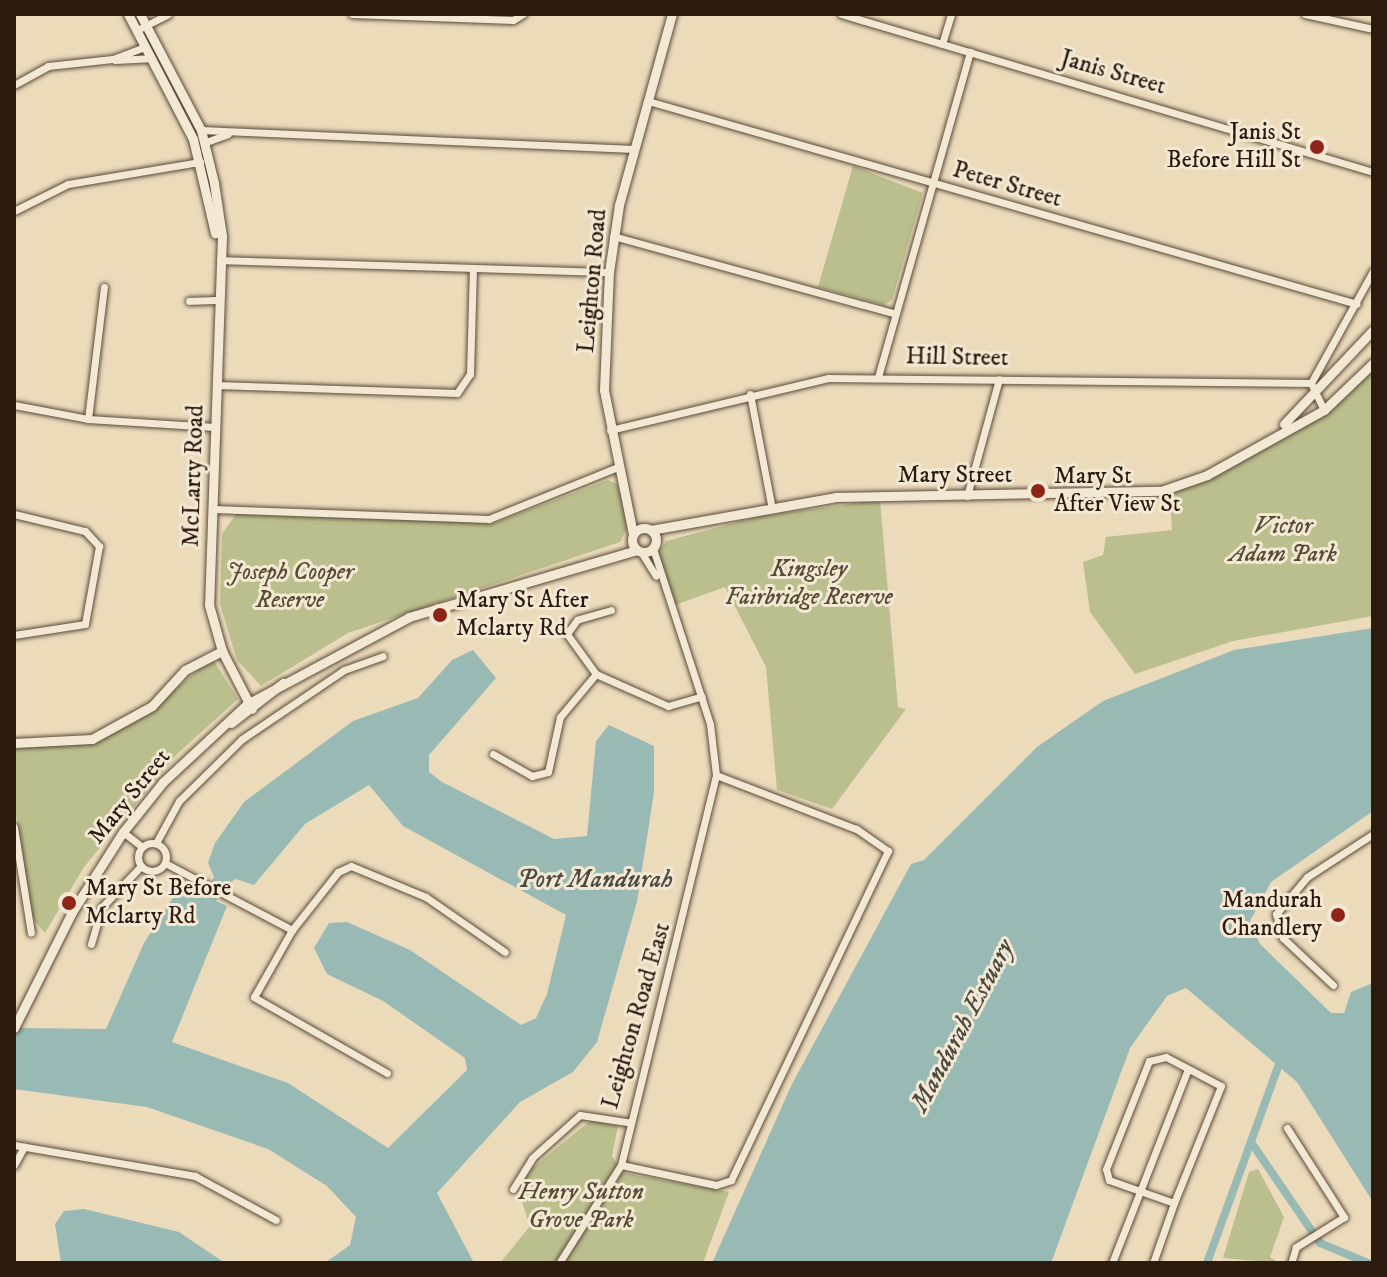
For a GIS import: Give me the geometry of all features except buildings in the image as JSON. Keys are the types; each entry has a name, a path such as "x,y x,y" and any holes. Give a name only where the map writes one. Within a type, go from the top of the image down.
{"street":[{"name":"McLarty Road","path":"128,14 147,52 201,137"},
{"name":"McLarty Road","path":"140,14 201,137 205,161 220,260 209,605 222,651 250,707"},
{"path":"136,31 168,14"},
{"path":"352,14 513,20 523,14"},
{"name":"Leighton Road","path":"632,536 630,507 615,468 608,430 609,272 613,236 634,149 672,14"},
{"name":"Janis Street","path":"841,14 1373,172"},
{"path":"942,44 951,14"},
{"path":"1305,14 1373,29"},
{"path":"14,85 56,64 113,59 158,47"},
{"path":"878,377 892,313 970,52"},
{"name":"Peter Street","path":"648,101 1357,304"},
{"path":"201,137 230,134 634,149"},
{"path":"201,137 230,134"},
{"path":"14,211 68,184 205,161"},
{"path":"613,236 892,313"},
{"path":"220,260 609,272"},
{"path":"217,385 457,393 470,374 473,269"},
{"path":"1324,410 1311,383 1373,271"},
{"path":"88,419 104,287"},
{"path":"189,301 220,300"},
{"name":"Mary Street","path":"1269,437 1317,396 1373,330"},
{"name":"Mary Street","path":"611,554 632,536 648,529 679,530 836,497 1161,491 1207,475 1269,437 1324,410 1373,363"},
{"name":"Hill Street","path":"608,430 828,378 1311,383"},
{"path":"967,496 999,379"},
{"path":"750,394 772,509"},
{"path":"14,405 88,419 215,427"},
{"path":"213,509 489,519 615,468"},
{"name":"Leighton Road","path":"630,507 648,529"},
{"path":"14,514 85,531 99,546 85,624 14,635"},
{"path":"648,529 654,547"},
{"name":"Mary Street","path":"16,1024 72,912 123,832 221,728 283,683 409,617 611,554 654,547 679,530"},
{"path":"632,536 638,551"},
{"name":"Leighton Road East","path":"559,1263 621,1165 627,1122 692,896 716,775 702,696 659,581 654,547"},
{"name":"Leighton Road East","path":"638,551 659,581"},
{"path":"611,610 577,620 567,634 596,674 668,706 702,696"},
{"path":"14,743 92,739 152,706 185,670 222,651"},
{"path":"142,847 156,843 179,801 242,739 344,670 383,656"},
{"path":"493,754 532,776 548,772 560,717 596,674"},
{"name":"McLarty Road","path":"238,680 260,699"},
{"path":"621,1165 716,1185 731,1180 888,851 856,829 716,775"},
{"path":"14,827 31,933"},
{"path":"123,832 142,847"},
{"path":"1333,985 1283,938 1276,914 1307,877 1373,834"},
{"path":"156,843 165,863 292,930"},
{"path":"91,944 101,908 141,866 142,847"},
{"path":"141,866 151,871 165,863"},
{"path":"387,1073 260,1006 254,988 292,930 351,866 426,897 505,952"},
{"path":"1153,1263 1221,1086 1156,1057 1132,1095 1106,1169 1109,1180 1174,1203"},
{"path":"1112,1263 1188,1069"},
{"path":"513,1189 532,1158 580,1115 627,1122"},
{"path":"1287,1128 1344,1217 1296,1247 1291,1263"},
{"path":"14,1145 195,1176 276,1220"},
{"path":"14,1165 24,1147"}],"green space":[{"path":"853,166 923,193 892,300 884,305 818,287"},
{"name":"Victor Adam Park","path":"1373,371 1373,616 1233,641 1135,674 1090,612 1083,562 1103,555 1106,537 1172,530 1170,495 1323,415"},
{"name":"Joseph Cooper Reserve","path":"608,480 617,484 631,521 620,542 348,633 261,686 237,660 220,604 222,534 236,514 494,523"},
{"name":"Kingsley Fairbridge Reserve","path":"880,500 898,707 906,709 832,809 777,790 766,667 725,587 675,605 658,554 666,541 761,516"},
{"path":"212,658 238,699 176,755 84,867 45,933 32,918 14,803 14,749 92,743 146,714"},
{"name":"Henry Sutton Grove Park","path":"591,1120 618,1126 612,1156 623,1173 729,1192 703,1263 500,1263 530,1226 521,1199 525,1174"},
{"path":"1258,1169 1284,1217 1270,1257 1279,1263 1223,1258 1249,1172"}],"water":[{"name":"Mandurah Estuary","path":"1373,628 1373,811 1271,882 1250,921 1260,944 1331,1013 1344,1013 1351,992 1373,983 1373,1202 1297,1082 1186,988 1167,996 1130,1048 1051,1263 712,1263 792,1084 911,864 924,860 1037,747 1103,701 1234,650"},
{"name":"Port Mandurah","path":"473,650 496,678 429,755 429,772 442,782 554,839 587,836 596,741 609,725 654,746 654,792 637,902 597,1042 573,1072 520,1102 437,1193 474,1263 325,1263 350,1245 356,1217 327,1186 268,1149 147,1107 14,1089 14,1028 106,1029 144,943 181,885 205,894 214,877 208,863 215,843 244,802 353,721 418,698 452,660","holes":["369,785 403,826 566,915 547,994 536,1018 521,1025 410,950 347,922 329,923 314,948 327,974 383,1001 465,1058 467,1070 388,1148 288,1083 172,1042 227,906 216,901 225,885 236,879 254,885 305,824"]},
{"path":"84,1209 179,1232 225,1263 61,1263 55,1224 64,1211"}],"waterway":[{"path":"1207,1263 1278,1067"},
{"path":"1251,1142 1320,1243 1368,1263"}],"place":[{"name":"Janis St Before Hill St","path":"1317,147"},
{"name":"Mary St After View St","path":"1038,491"},
{"name":"Mary St After Mclarty Rd","path":"440,615"},
{"name":"Mary St Before Mclarty Rd","path":"69,903"},
{"name":"Mandurah Chandlery","path":"1338,915"}]}
